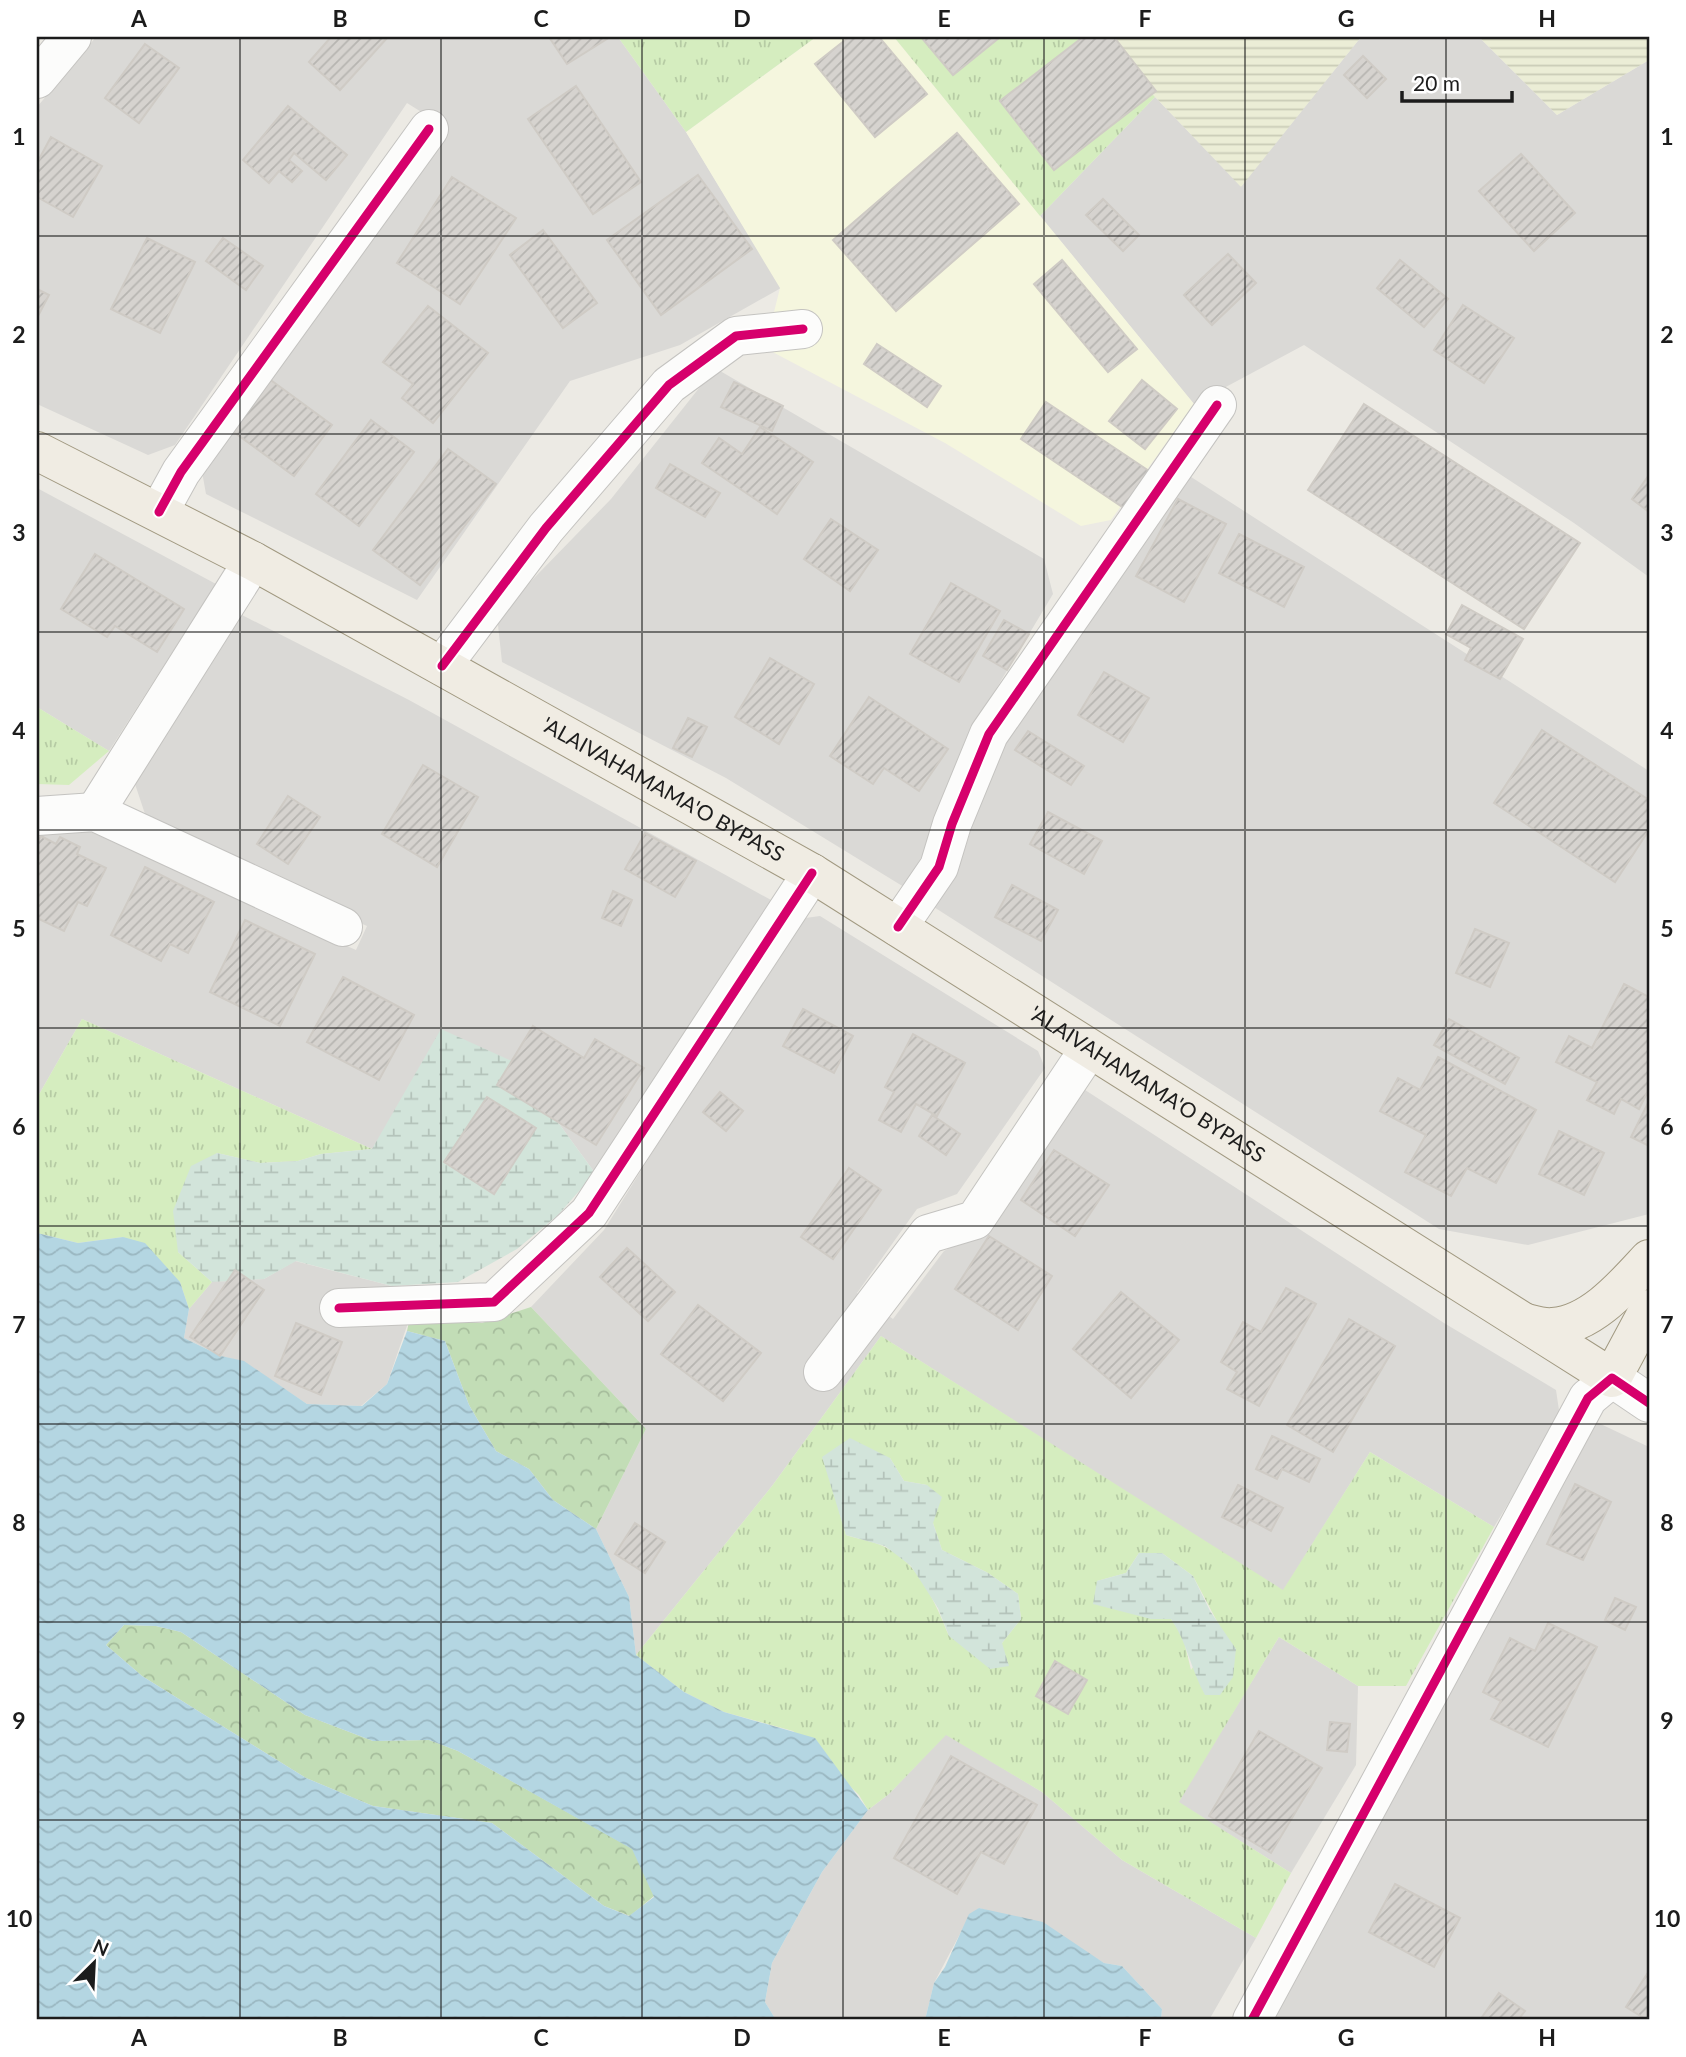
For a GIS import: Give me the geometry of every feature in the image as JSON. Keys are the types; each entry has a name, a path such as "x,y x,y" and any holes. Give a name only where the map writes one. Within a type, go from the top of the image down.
{"main road":[{"name":"'ALAIVAHAMAMA'O BYPASS","path":"37,451 253,561 812,873 1525,1323 1597,1380"},
{"path":"1525,1323 1551,1328 1569,1324 1591,1313 1649,1261"},
{"path":"1597,1380 1649,1261"},
{"path":"1597,1380 1649,1309"}],"street":[{"path":"37,79 72,37"},
{"path":"159,512 181,472 429,129"},
{"path":"442,666 546,528 669,385 736,336 803,329"},
{"path":"898,927 939,867 952,824 989,734 1217,405"},
{"path":"95,812 253,561"},
{"path":"37,816 95,812 343,927"},
{"path":"340,1308 494,1302 589,1213 812,873"},
{"path":"823,1372 928,1234 975,1220 1089,1049"},
{"path":"1252,2020 1597,1380 1649,1403"}],"shaded area":[{"path":"96,37 618,37 686,132 781,288 680,345 570,381 417,600 206,494 201,466 447,128 407,103 175,445 148,455 37,404 37,107"},
{"path":"816,37 894,37 1194,404 1111,520 1081,526 945,443 765,348 780,288 686,132"},
{"path":"1098,37 1361,37 1241,187"},
{"path":"1361,37 1479,37 1557,115 1649,60 1649,577 1574,523 1304,345 1194,404 1040,216 1155,97 1241,186"},
{"path":"1479,37 1649,37 1649,60 1557,115"},
{"path":"715,368 1044,559 1053,594 978,719 936,832 904,887 726,778 502,662 497,616 611,499"},
{"path":"1188,475 1649,771 1649,1214 1528,1245 1439,1229 926,902 964,852 1000,737"},
{"path":"37,488 216,584 109,751 37,707"},
{"path":"242,615 409,700 771,900 595,1173 514,1062 372,1149 82,1019 37,1098 37,826 86,830 356,950 367,926 150,829 134,781"},
{"path":"820,916 1038,1051 1045,1068 957,1194 917,1209 857,1293 893,1319 944,1251 994,1225 1082,1088 1444,1323 1556,1390 1560,1417 1494,1527 1370,1452 1283,1591 881,1336 772,1486 636,1655 629,1597 596,1529 646,1429 531,1307 604,1230 798,919"},
{"path":"295,1261 392,1286 410,1317 387,1384 361,1406 307,1404 244,1362 221,1356 184,1338 189,1309 212,1282 264,1279"},
{"path":"1588,1418 1649,1447 1649,2020 1268,2020"},
{"path":"1279,1637 1358,1686 1356,1765 1291,1873 1178,1802"},
{"path":"946,1734 1042,1792 1122,1860 1256,1938 1209,2020 1161,2020 1162,2009 1122,1966 1104,1963 1076,1946 1003,1915 979,1908 961,1932 934,1983 925,2020 776,2020 765,2002 772,1963 822,1872 868,1810 889,1794"}],"green space":[{"path":"618,37 816,37 686,132"},
{"path":"894,37 1098,37 1155,97 1040,216"},
{"path":"37,707 109,751 69,785 37,784"},
{"path":"82,1019 372,1149 321,1154 298,1161 260,1163 217,1153 178,1252 212,1282 189,1309 180,1282 123,1237 78,1243 37,1233 37,1098"},
{"path":"441,1029 514,1062 595,1173 558,1215 517,1249 458,1282 392,1286 296,1261 264,1279 212,1282 178,1252 173,1211 191,1166 217,1153 260,1163 298,1161 321,1154 372,1149"},
{"path":"531,1307 646,1429 596,1529 553,1500 529,1469 496,1451 469,1405 445,1341 407,1331 410,1317 482,1323"},
{"path":"881,1336 1283,1590 1370,1452 1494,1527 1406,1686 1358,1686 1279,1637 1179,1802 1291,1873 1256,1938 1122,1860 1042,1792 946,1735 889,1794 868,1810 859,1795 793,1731 724,1712 684,1692 636,1655 772,1486","holes":["890,1458 904,1481 927,1485 933,1523 942,1550 988,1573 1018,1594 1021,1619 1002,1643 949,1636 932,1597 906,1562 883,1546 846,1535 839,1511","1139,1553 1162,1553 1193,1576 1220,1627 1191,1670 1183,1637 1171,1619 1151,1619 1097,1581 1126,1573"]},
{"path":"850,1438 890,1458 904,1481 927,1485 942,1497 933,1523 942,1550 988,1573 1018,1594 1021,1619 1002,1643 1009,1666 990,1669 949,1636 938,1608 911,1566 885,1546 846,1535 822,1457"},
{"path":"1139,1553 1162,1553 1193,1576 1210,1611 1236,1649 1233,1677 1220,1695 1205,1695 1171,1619 1151,1619 1093,1604 1097,1581 1126,1573"},
{"path":"124,1625 156,1626 181,1632 305,1715 373,1741 429,1740 458,1751 633,1849 654,1896 630,1916 604,1906 492,1823 373,1806 306,1778 142,1676 106,1645"}],"water":[{"path":"37,1233 78,1243 123,1237 145,1243 180,1282 189,1309 184,1338 221,1356 244,1361 307,1404 362,1406 387,1384 407,1331 445,1341 469,1405 496,1451 529,1469 553,1500 596,1529 629,1597 636,1655 684,1692 724,1712 815,1738 868,1810 822,1872 772,1963 765,2002 776,2020 37,2020","holes":["124,1625 156,1626 181,1632 305,1715 373,1741 429,1740 458,1751 632,1849 654,1897 629,1916 604,1906 492,1823 373,1806 306,1778 142,1676 106,1645"]},
{"path":"979,1908 1043,1922 1104,1963 1122,1966 1162,2009 1161,2020 925,2020 934,1983 945,1967 969,1914"}],"building":[{"path":"331,37 388,37 340,90 309,62"},
{"path":"549,37 610,37 567,64"},
{"path":"849,37 879,37 927,94 875,137 815,64"},
{"path":"921,37 997,37 999,38 953,75"},
{"path":"1083,37 1114,37 1156,91 1054,170 1000,101"},
{"path":"145,44 179,68 139,123 105,98"},
{"path":"1363,56 1386,79 1367,98 1344,75"},
{"path":"576,86 641,182 593,214 528,119"},
{"path":"288,106 347,155 326,180 294,153 289,160 302,171 292,182 279,171 269,183 243,160"},
{"path":"957,133 1019,204 896,311 833,240"},
{"path":"51,137 102,166 73,217 37,197 37,163"},
{"path":"1521,154 1575,213 1534,251 1479,191"},
{"path":"698,175 752,249 661,315 607,240"},
{"path":"452,177 516,218 460,304 397,263"},
{"path":"1103,199 1139,235 1123,251 1086,215"},
{"path":"543,230 597,303 563,328 510,255"},
{"path":"147,238 195,262 160,333 111,309"},
{"path":"223,238 263,266 246,290 206,261"},
{"path":"1228,254 1256,283 1212,325 1184,295"},
{"path":"1062,260 1137,349 1108,372 1034,284"},
{"path":"1400,260 1448,299 1424,327 1377,288"},
{"path":"37,289 49,295 37,318"},
{"path":"1463,305 1514,338 1484,383 1434,350"},
{"path":"428,306 488,353 433,423 402,398 413,384 383,362"},
{"path":"877,344 941,386 927,407 864,364"},
{"path":"268,378 332,425 294,476 231,430"},
{"path":"1142,380 1177,409 1145,449 1109,421"},
{"path":"734,382 783,406 772,431 721,407"},
{"path":"1046,402 1149,471 1124,508 1021,439"},
{"path":"1364,404 1580,543 1524,629 1308,490"},
{"path":"371,420 414,452 359,526 316,494"},
{"path":"760,427 813,462 777,514 702,463 719,438 742,454"},
{"path":"448,449 496,484 420,585 373,550"},
{"path":"670,464 720,493 705,517 656,488"},
{"path":"1649,475 1649,512 1632,499"},
{"path":"1178,499 1226,524 1184,602 1136,576"},
{"path":"831,519 878,550 850,591 804,559"},
{"path":"1239,534 1304,567 1284,607 1219,573"},
{"path":"95,554 184,609 157,652 115,626 107,637 61,609"},
{"path":"951,583 1000,611 959,682 910,654"},
{"path":"1462,605 1523,639 1500,679 1465,660 1471,648 1446,634"},
{"path":"1004,620 1029,634 1007,670 983,656"},
{"path":"770,658 814,684 779,744 735,717"},
{"path":"1104,672 1149,698 1123,742 1078,715"},
{"path":"869,697 948,749 919,791 884,768 873,784 830,756"},
{"path":"688,718 707,727 692,757 673,748"},
{"path":"1542,730 1649,800 1649,830 1615,882 1494,803"},
{"path":"1028,731 1084,766 1071,785 1015,750"},
{"path":"423,765 478,797 437,867 382,834"},
{"path":"288,796 320,817 288,864 257,844"},
{"path":"1048,812 1102,841 1084,874 1030,844"},
{"path":"645,833 696,861 675,897 625,869"},
{"path":"41,836 56,844 60,837 80,847 77,854 106,868 87,906 78,902 64,931 37,918 37,843"},
{"path":"145,867 214,902 188,953 170,944 161,961 111,935"},
{"path":"1012,885 1058,910 1041,941 995,917"},
{"path":"613,891 632,900 621,926 602,918"},
{"path":"245,920 315,954 280,1026 210,992"},
{"path":"1475,929 1509,943 1490,987 1456,973"},
{"path":"343,977 414,1015 379,1080 307,1042"},
{"path":"1624,984 1649,997 1649,1089 1639,1109 1621,1099 1614,1114 1587,1100 1597,1082 1556,1062 1569,1036 1592,1048"},
{"path":"803,1009 853,1036 834,1073 783,1046"},
{"path":"1449,1019 1519,1058 1505,1084 1434,1045"},
{"path":"533,1026 584,1058 595,1039 644,1068 596,1145 497,1085"},
{"path":"913,1034 965,1063 937,1116 916,1104 901,1132 879,1120 894,1092 885,1087"},
{"path":"1438,1057 1536,1110 1496,1183 1467,1168 1451,1196 1405,1172 1426,1135 1380,1111 1398,1078 1420,1090"},
{"path":"720,1092 743,1111 726,1131 703,1112"},
{"path":"487,1097 536,1128 494,1194 444,1162"},
{"path":"1649,1101 1649,1146 1631,1137"},
{"path":"932,1115 960,1134 946,1155 919,1136"},
{"path":"1559,1131 1604,1153 1584,1195 1539,1174"},
{"path":"1054,1150 1109,1185 1075,1236 1021,1200"},
{"path":"849,1168 881,1190 833,1259 801,1237"},
{"path":"989,1236 1052,1276 1018,1330 955,1289"},
{"path":"627,1248 675,1292 648,1321 600,1277"},
{"path":"235,1270 264,1290 220,1356 190,1337"},
{"path":"1286,1288 1316,1304 1259,1406 1227,1389 1237,1372 1221,1362 1243,1322 1261,1332"},
{"path":"1121,1292 1179,1340 1131,1398 1073,1349"},
{"path":"698,1305 761,1353 723,1401 661,1354"},
{"path":"1349,1319 1395,1346 1333,1452 1287,1425"},
{"path":"296,1323 342,1342 321,1395 275,1376"},
{"path":"1272,1436 1320,1459 1309,1482 1282,1469 1277,1479 1256,1469"},
{"path":"1575,1484 1611,1502 1583,1560 1547,1544"},
{"path":"1238,1485 1283,1508 1271,1531 1249,1519 1244,1528 1222,1517"},
{"path":"635,1523 665,1542 645,1573 615,1554"},
{"path":"1615,1598 1636,1607 1625,1630 1605,1620"},
{"path":"1548,1623 1597,1647 1548,1747 1491,1719 1501,1701 1483,1692 1510,1638 1535,1651"},
{"path":"1055,1661 1087,1680 1068,1714 1036,1696"},
{"path":"1330,1722 1350,1724 1347,1752 1327,1750"},
{"path":"1259,1731 1322,1768 1271,1853 1209,1816"},
{"path":"951,1756 1037,1805 1004,1864 981,1852 957,1894 894,1858"},
{"path":"1395,1884 1460,1918 1434,1967 1369,1932"},
{"path":"1649,1971 1649,2020 1647,2020 1626,2007"},
{"path":"1499,1993 1525,2011 1518,2020 1480,2020"}],"cycle path":[{"path":"159,512 181,472 429,129"},
{"path":"442,666 546,528 669,385 736,336 803,329"},
{"path":"898,927 939,867 952,824 989,734 1217,405"},
{"path":"339,1308 494,1302 589,1213 812,873"},
{"path":"1252,2020 1588,1398 1612,1378 1649,1403"}]}
